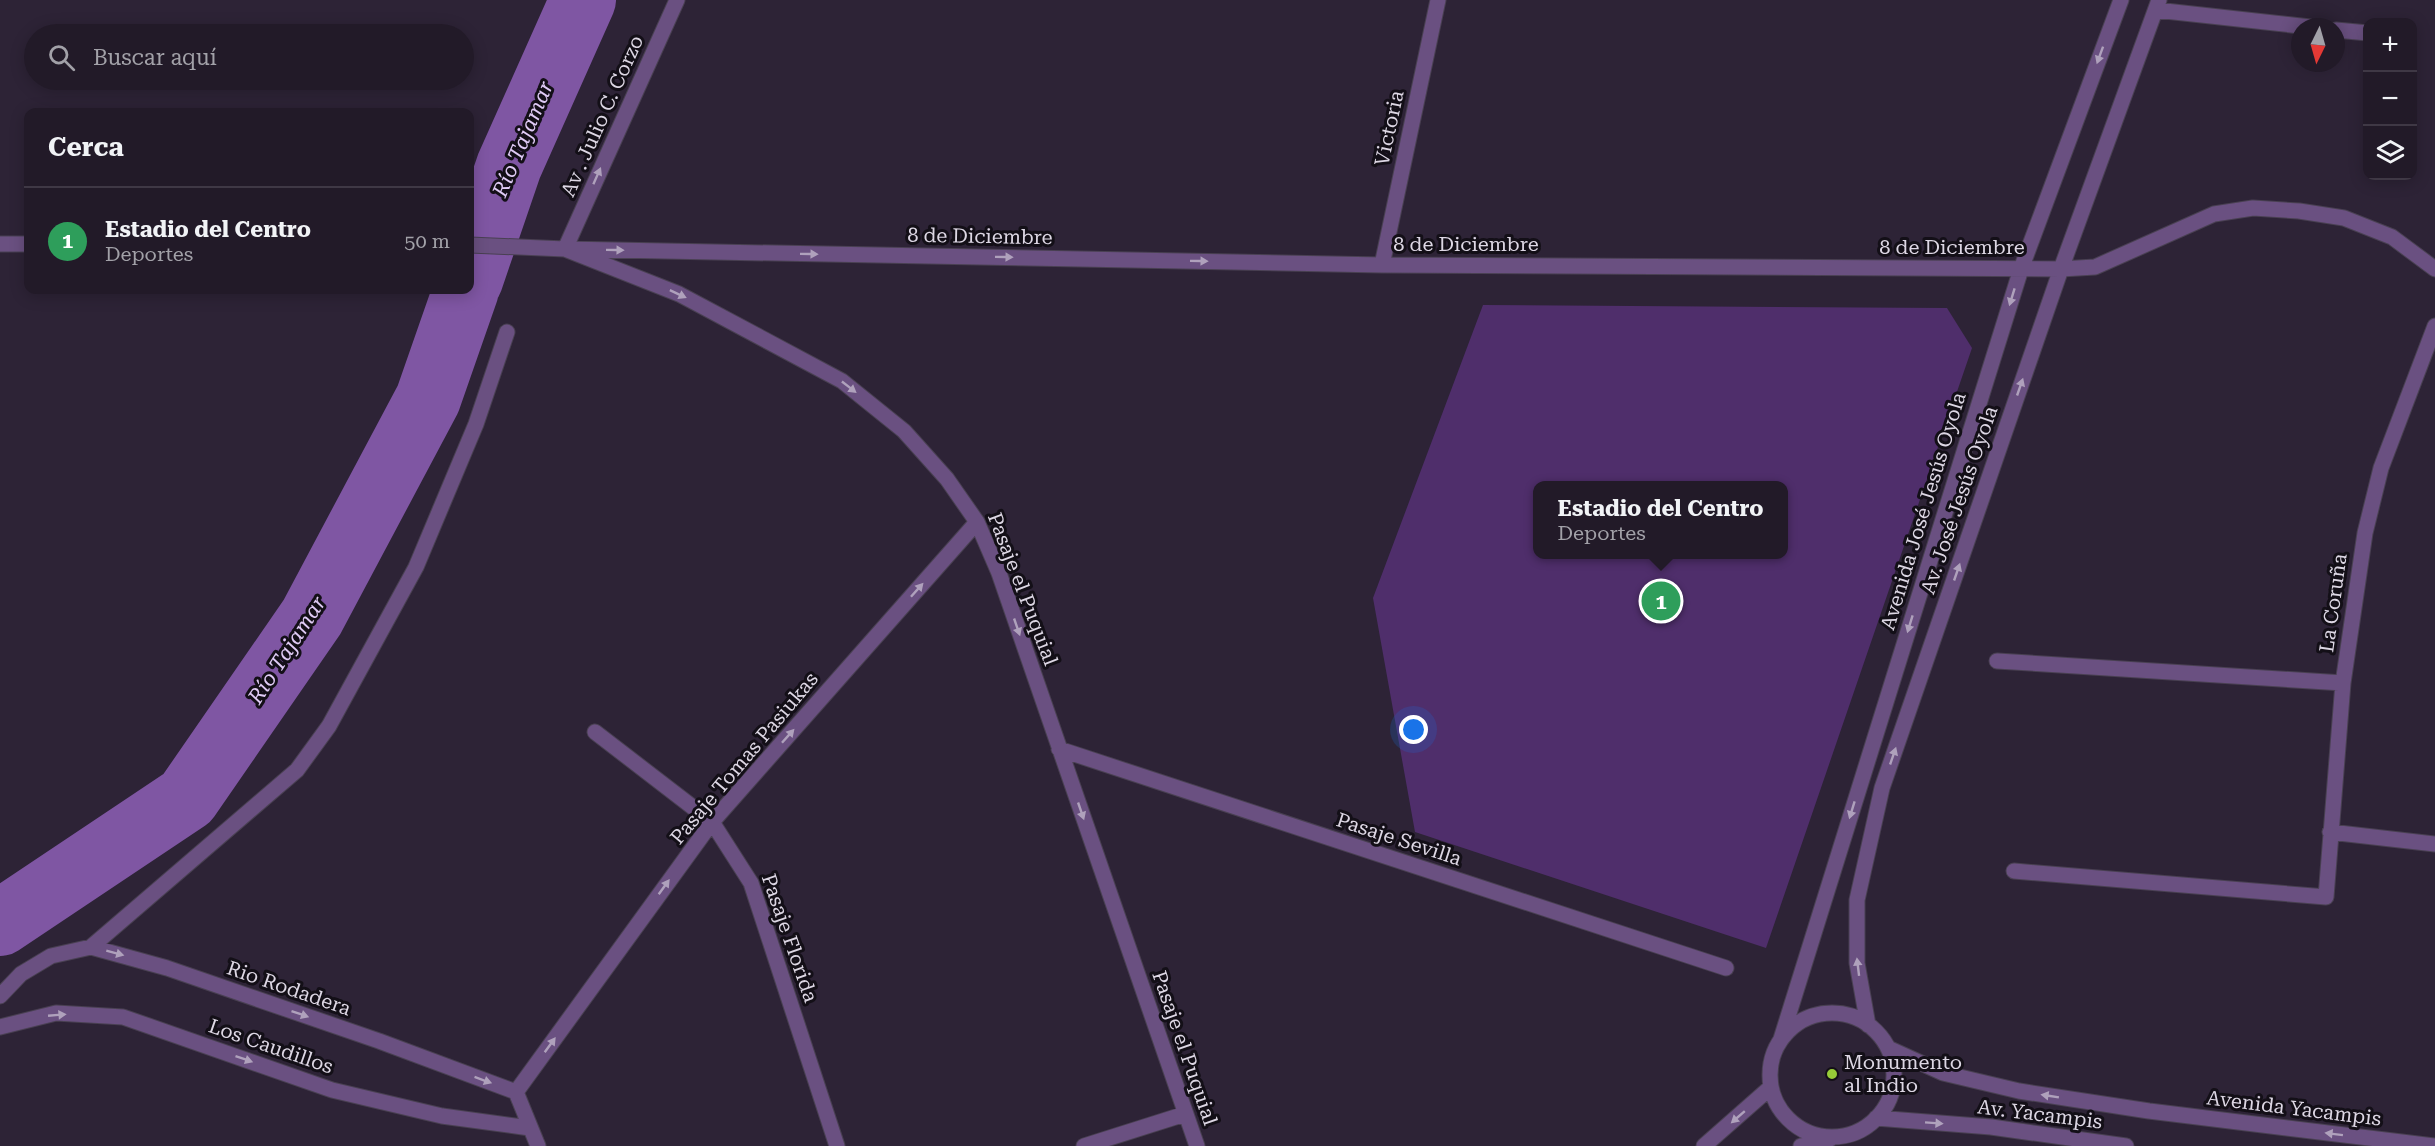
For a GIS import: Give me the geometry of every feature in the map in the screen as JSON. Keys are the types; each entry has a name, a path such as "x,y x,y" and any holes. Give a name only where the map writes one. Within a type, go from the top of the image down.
{"street":[{"name":"Av . Julio C. Corzo","path":"565,249 677,0"},
{"name":"Victoria","path":"1382,265 1438,0"},
{"name":"Avenida José Jesús Oyola","path":"1781,1039 2020,269 2121,0"},
{"path":"2157,5 2291,24"},
{"name":"Av. José Jesús Oyola","path":"1868,1025 1857,963 1857,900 1882,788 2061,269 2157,5"},
{"path":"2345,31 2363,33"},
{"name":"8 de Diciembre","path":"474,244 565,249 1382,265 2061,269 2095,267 2214,214 2253,208 2299,211 2344,218 2392,237 2435,269"},
{"path":"0,244 24,244"},
{"name":"Pasaje el Puquial","path":"565,249 678,294 842,381 904,431 947,479 977,522 999,573 1197,1146"},
{"name":"La Coruña","path":"2014,871 2326,897 2343,682 2365,533 2381,468 2435,326"},
{"path":"91,947 297,770 329,726 417,567 476,424 507,332"},
{"name":"Pasaje Tomas Pasiukas","path":"516,1092 712,822 977,522"},
{"path":"1997,661 2343,682"},
{"name":"Pasaje Florida","path":"595,732 712,822 751,883 837,1146"},
{"name":"Pasaje Sevilla","path":"1059,749 1726,968"},
{"path":"2330,832 2435,844"},
{"name":"Rio Rodadera","path":"0,996 21,974 51,956 91,947 167,968 379,1041 516,1092"},
{"name":"Los Caudillos","path":"0,1027 56,1013 123,1017 332,1090 442,1116 530,1128"},
{"path":"1801,1146 1839,1137 1859,1130 1876,1118 1892,1093 1893,1063 1888,1048 1880,1036 1868,1025 1851,1016 1831,1013 1812,1016 1795,1026 1781,1039 1772,1062 1771,1087 1777,1104 1788,1119 1812,1133 1839,1137"},
{"name":"Avenida Yacampis","path":"1888,1048 1954,1076 2019,1091 2149,1111 2434,1146"},
{"path":"1704,1146 1771,1087"},
{"path":"516,1092 538,1146"},
{"path":"1084,1146 1185,1114"},
{"name":"Av. Yacampis","path":"1876,1118 1991,1127 2126,1146"}],"shaded area":[{"path":"1483,305 1947,308 1972,348 1766,948 1415,832 1373,598"}],"waterway":[{"name":"Río Tajamar","path":"474,268 509,166 583,0"},
{"name":"Río Tajamar","path":"0,923 187,798 312,617 428,399 465,294"}],"place":[{"name":"Estadio del Centro","path":"1661,601"},
{"name":"Monumento al Indio","path":"1832,1074"}]}
